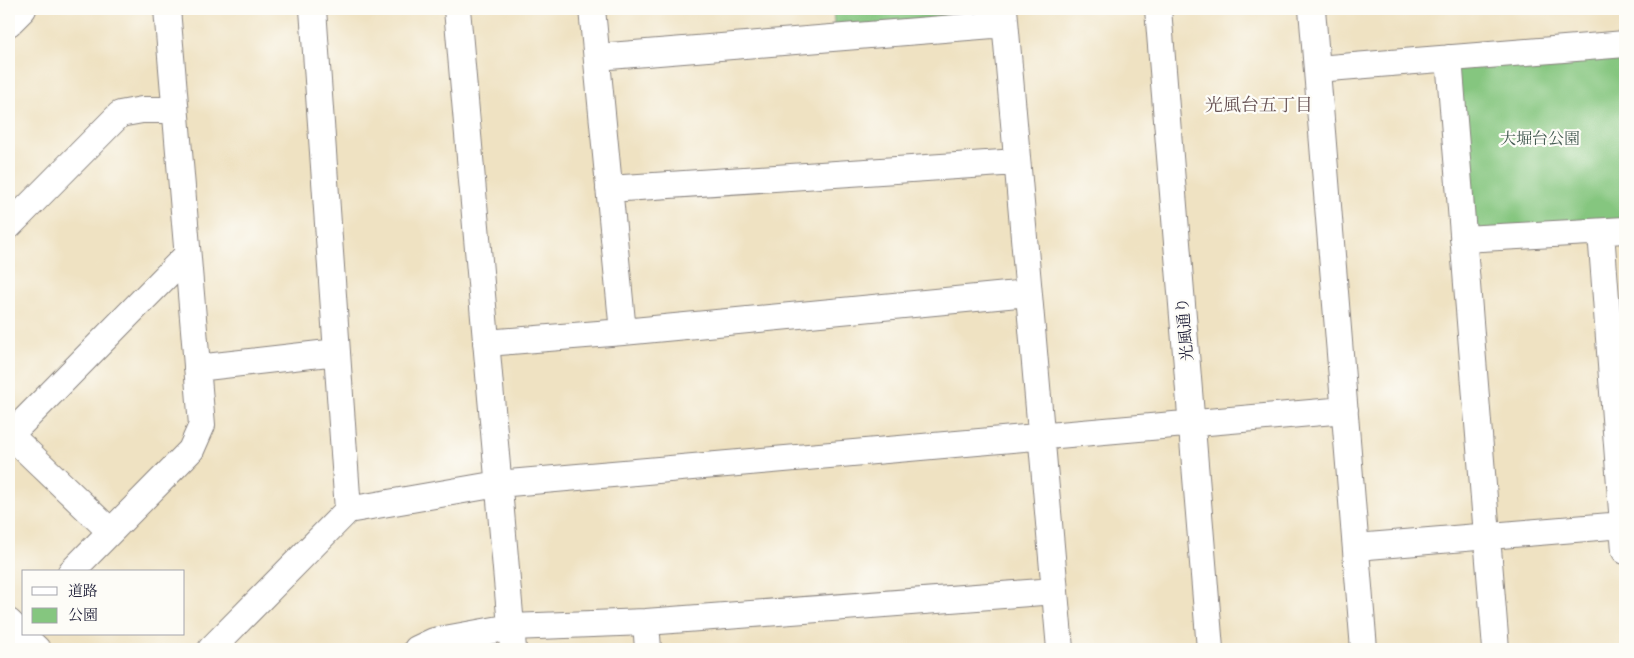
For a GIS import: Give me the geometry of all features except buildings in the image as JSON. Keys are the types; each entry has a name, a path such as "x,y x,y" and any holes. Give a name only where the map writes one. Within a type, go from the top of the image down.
{"street":[{"path":"9,23 23,9"},
{"path":"73,570 190,450 202,425 167,9"},
{"path":"313,9 348,510"},
{"path":"457,9 512,638"},
{"path":"592,9 623,332"},
{"name":"光風通り","path":"1158,9 1210,649"},
{"path":"1312,9 1364,649"},
{"path":"597,57 1004,17 1060,649"},
{"path":"1317,69 1625,44"},
{"path":"1449,58 1496,649"},
{"path":"9,226 120,114 142,110 175,110"},
{"path":"609,189 1017,162"},
{"path":"1463,239 1613,231 1625,551"},
{"path":"110,531 9,434 187,255"},
{"path":"486,343 623,332 1028,293"},
{"path":"197,368 337,352"},
{"path":"211,649 348,510 498,484 1345,410"},
{"path":"1356,547 1623,525"},
{"path":"417,649 434,641 512,638 646,622 1055,591"},
{"path":"646,622 648,649"},
{"path":"24,636 37,649"}],"green space":[{"path":"833,9 1004,9 1005,24 835,38"},
{"name":"大堀台公園","path":"1625,44 1625,230 1463,239 1449,58"}],"district":[{"name":"光風台五丁目","path":"1259,105"}]}
